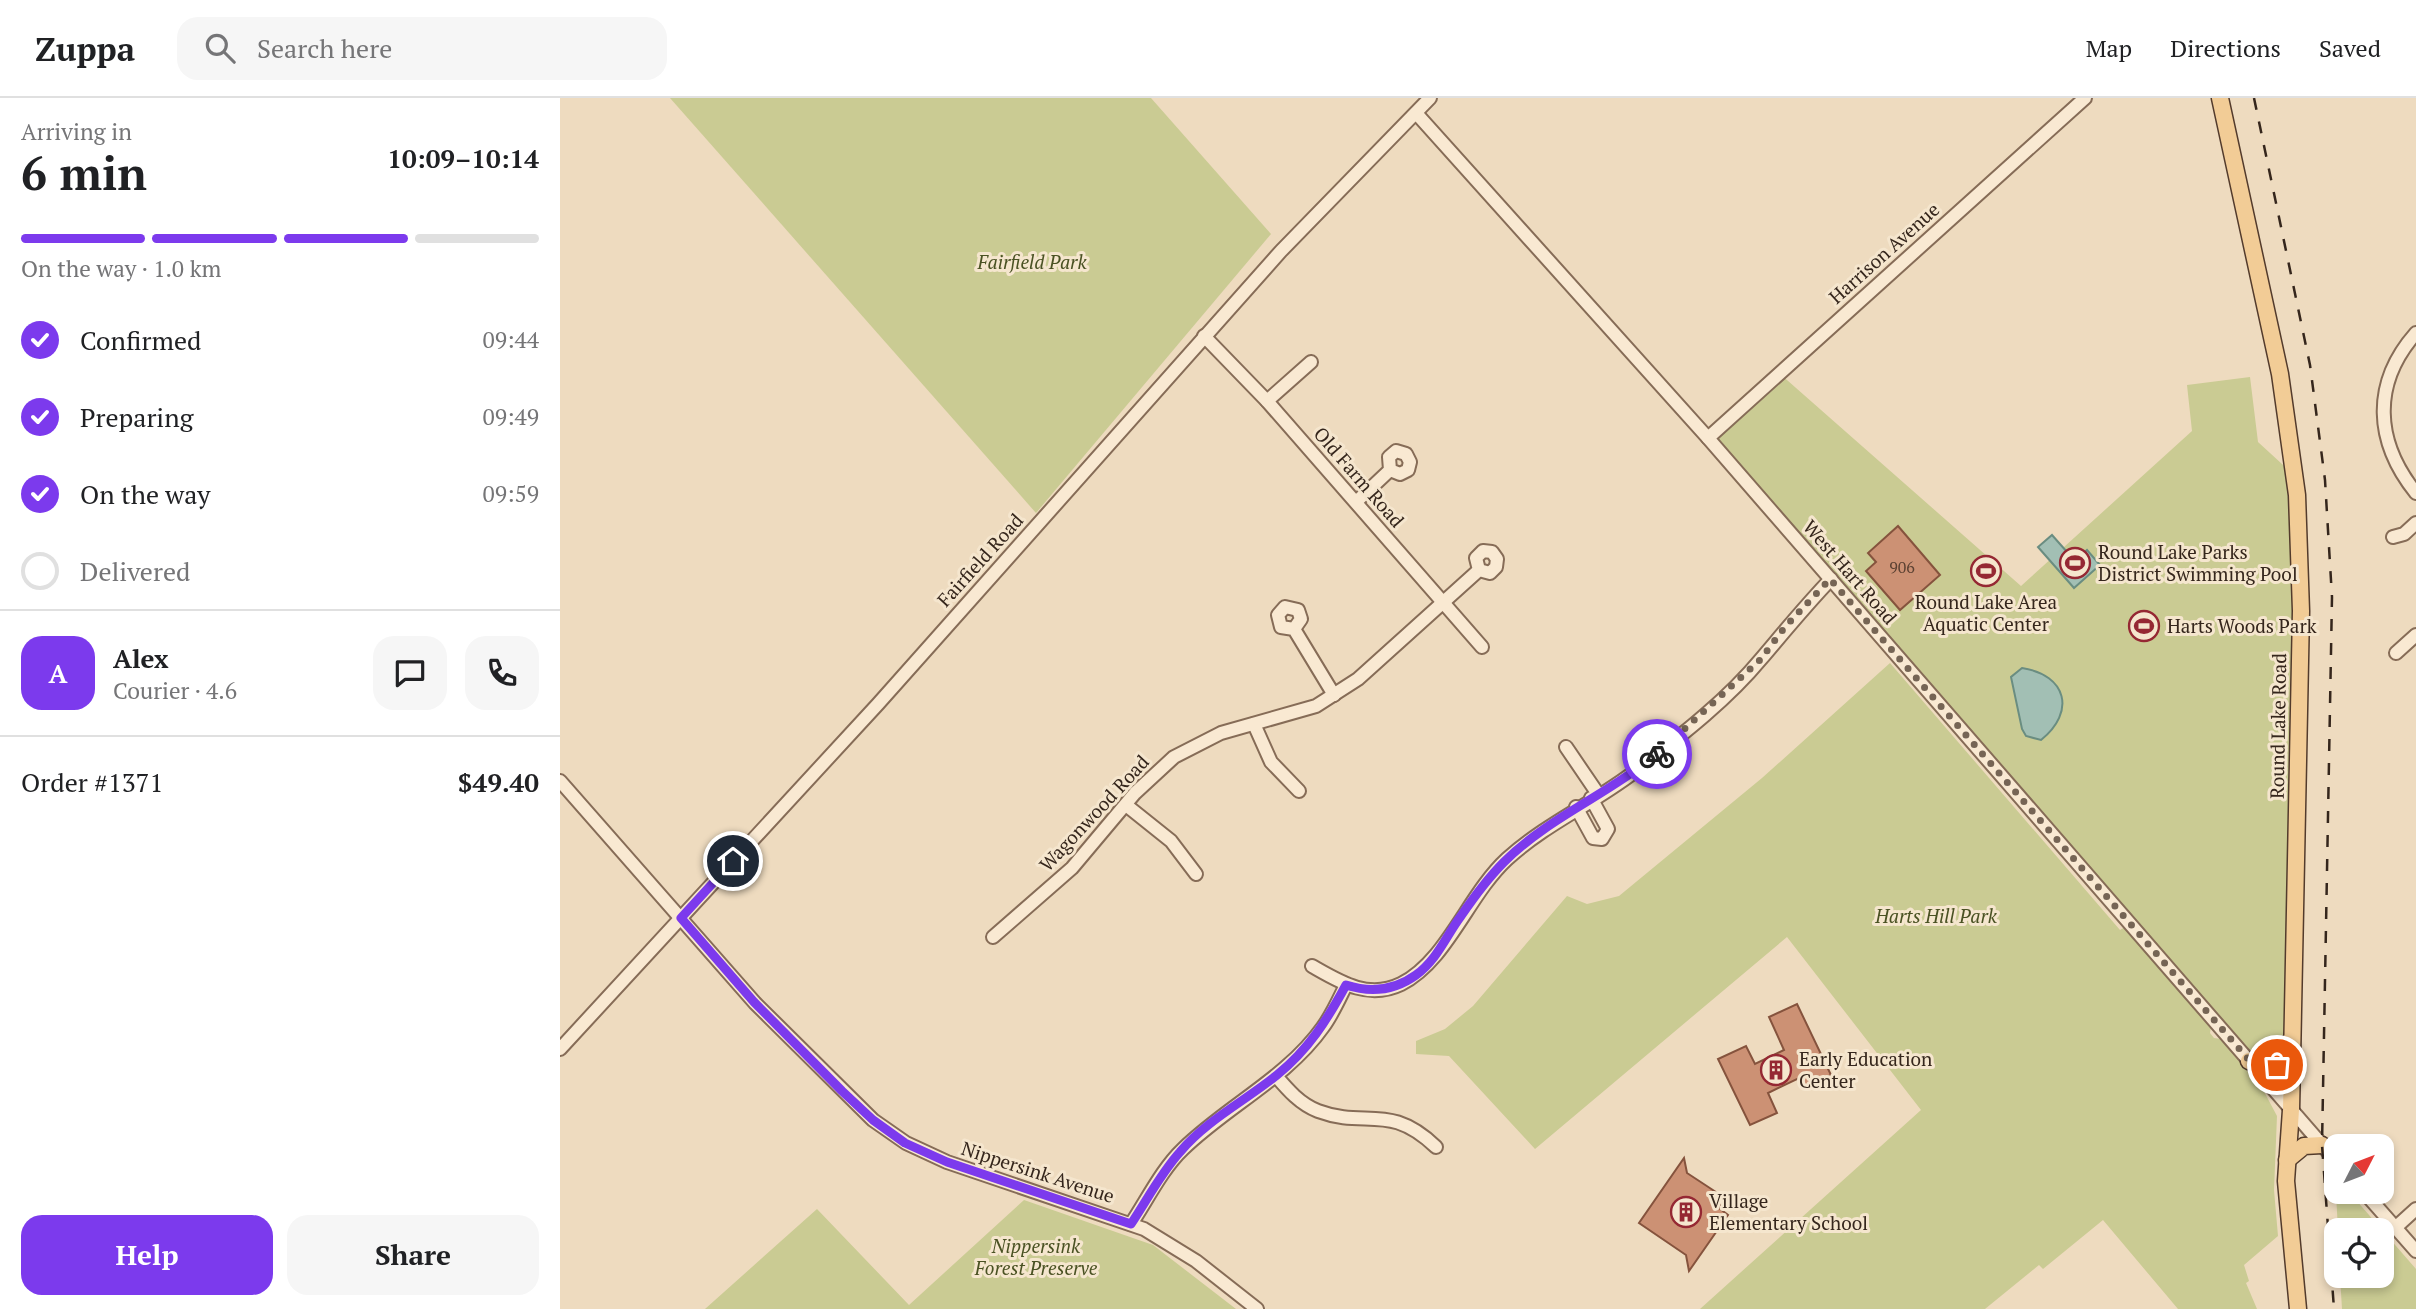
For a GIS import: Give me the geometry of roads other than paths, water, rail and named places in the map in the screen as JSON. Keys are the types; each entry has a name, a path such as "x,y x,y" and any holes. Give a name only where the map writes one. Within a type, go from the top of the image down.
{"main road":[{"name":"Round Lake Road","path":"2220,98 2280,374 2297,495 2301,611 2291,1110 2287,1160 2293,1273 2298,1309"},
{"path":"2249,1060 2266,1068 2277,1065 2292,1035"},
{"path":"2287,1160 2304,1146 2322,1145"}],"street":[{"name":"Fairfield Road","path":"560,1049 878,704 1281,251 1430,98"},
{"name":"Harrison Avenue","path":"1708,438 2085,98"},
{"name":"West Hart Road","path":"1416,113 1708,438 2324,1147"},
{"path":"2416,333 2399,354 2389,379 2383,410 2390,454 2400,473 2416,493"},
{"name":"Old Farm Road","path":"1204,336 1267,401 1482,647"},
{"path":"1267,401 1311,362"},
{"path":"1356,502 1390,470"},
{"path":"2393,537 2404,534 2416,523"},
{"name":"Wagonwood Road","path":"993,937 1072,868 1154,773 1186,749 1221,733 1316,706 1334,695 1358,679 1479,570"},
{"path":"1312,966 1346,985 1378,990 1399,985 1416,975 1434,959 1460,916 1504,862 1553,822 1639,768 1723,696 1760,660 1785,627 1830,579"},
{"path":"1294,629 1334,695"},
{"path":"2396,653 2416,635"},
{"path":"1254,724 1271,762 1299,791"},
{"path":"1566,747 1595,796 1608,828 1602,839 1593,838 1576,807"},
{"name":"Nippersink Avenue","path":"560,781 754,1002 873,1120 905,1143 947,1162 1131,1224 1196,1261 1258,1309"},
{"path":"1126,805 1171,841 1196,874"},
{"path":"1131,1224 1180,1152 1213,1121 1276,1076 1324,1026 1346,985"},
{"path":"1276,1076 1299,1100 1318,1111 1391,1119 1421,1133 1436,1147"},
{"path":"2374,1204 2416,1251"},
{"path":"2395,1228 2416,1209"}],"railway":[{"path":"2254,98 2310,365 2325,480 2332,597 2322,1145 2334,1309"}],"place":[{"name":"Round Lake Parks District Swimming Pool","path":"2075,563"},
{"name":"Round Lake Area Aquatic Center","path":"1986,571"},
{"name":"Harts Woods Park","path":"2144,626"},
{"name":"Early Education Center","path":"1776,1070"},
{"name":"Village Elementary School","path":"1686,1212"}],"park label":[{"name":"Fairfield Park","path":"1032,262"},
{"name":"Harts Hill Park","path":"1936,916"},
{"name":"Nippersink Forest Preserve","path":"1036,1257"}]}
